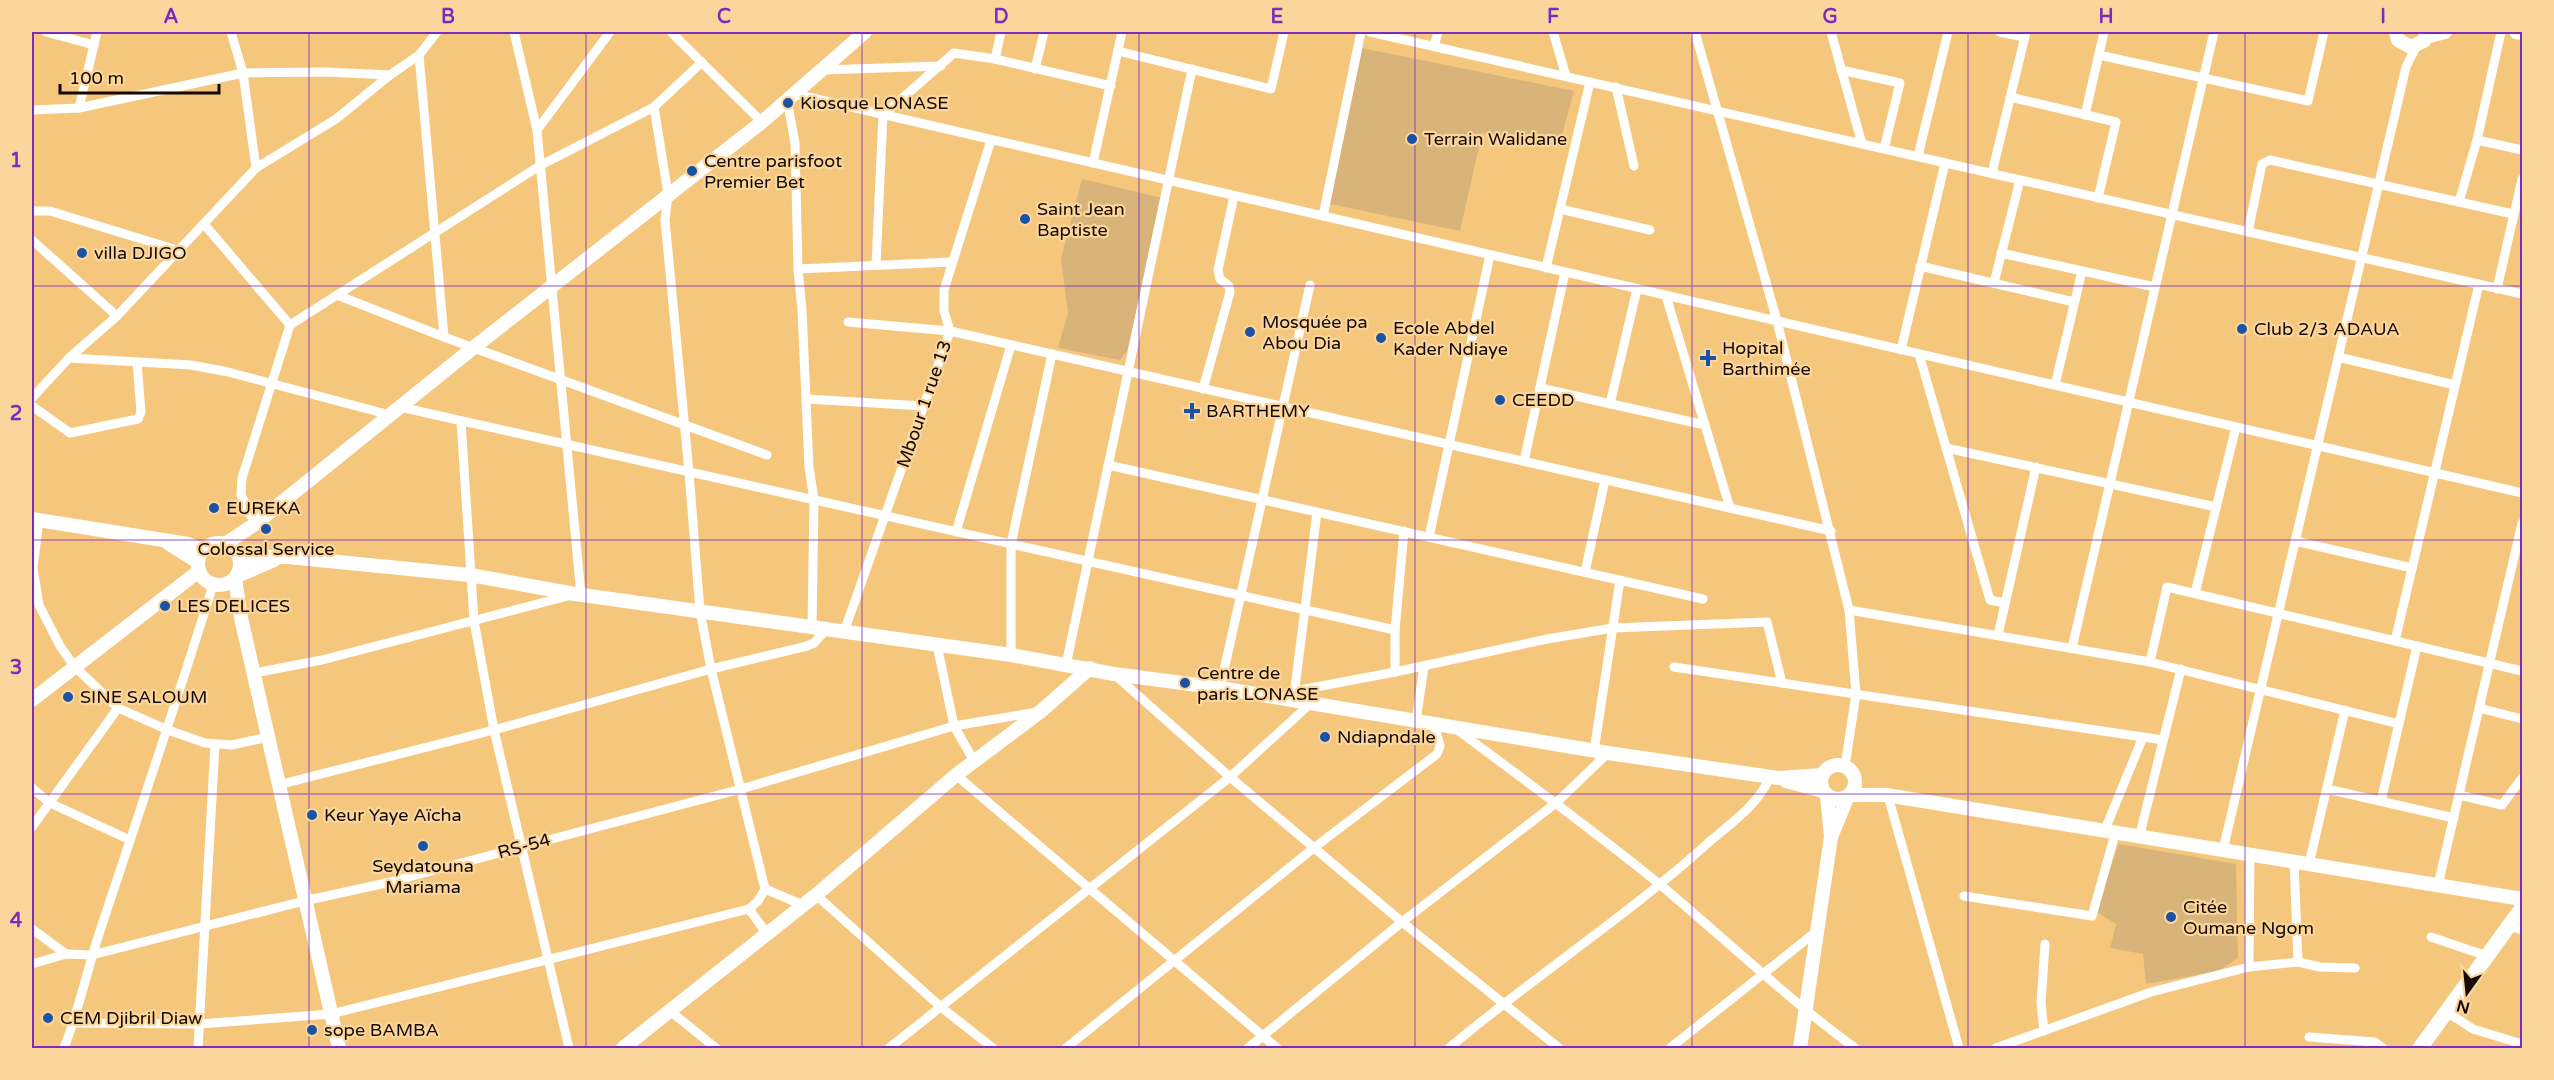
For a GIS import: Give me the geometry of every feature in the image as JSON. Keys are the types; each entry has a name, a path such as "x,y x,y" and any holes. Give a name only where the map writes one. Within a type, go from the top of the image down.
{"main road":[{"path":"206,572 213,544 225,544 253,525 552,285 762,122 863,32"},
{"path":"2407,37 2445,32"},
{"path":"2516,32 2523,33"},
{"path":"35,520 188,544 241,618"},
{"path":"253,525 239,556 241,565 236,577 241,618 339,1048"},
{"path":"225,544 239,556 288,557 470,575 578,595 1011,655 1114,674 1294,696 1310,704 1601,752 1774,777 1822,775"},
{"path":"32,700 174,588 206,572 236,577 262,564 288,557"},
{"path":"623,1048 816,896 974,761 1040,712 1090,668"},
{"path":"1831,837 1825,793 1820,783 1822,775 1833,765 1845,766 1856,780 1887,796"},
{"path":"1774,777 1825,793 1839,800 1849,796 1887,796 2523,899"},
{"path":"1800,1048 1831,837 1856,780"},
{"path":"2420,1048 2487,956 2516,928 2523,908"}],"street":[{"path":"46,32 94,45"},
{"path":"79,108 97,32"},
{"path":"231,32 243,73 256,168"},
{"path":"32,398 69,358 117,316 256,168 336,119 390,75 419,55 437,32"},
{"path":"254,673 322,660 578,595 567,445 541,165 537,130 514,32"},
{"path":"537,130 610,32"},
{"path":"671,32 762,122"},
{"path":"995,58 1001,32"},
{"path":"1035,69 1044,32"},
{"path":"1093,163 1122,32"},
{"path":"1118,51 1271,89 1284,32"},
{"path":"1323,216 1361,32"},
{"path":"1370,32 2523,294"},
{"path":"1434,46 1438,32"},
{"path":"1553,32 1566,76"},
{"path":"1695,32 1777,321 1849,610 1856,694 1845,766"},
{"path":"1831,32 1862,144"},
{"path":"1918,156 1948,32"},
{"path":"1992,173 2025,34 2000,32"},
{"path":"2085,115 2104,32"},
{"path":"2072,648 2214,32"},
{"path":"2099,55 2308,100 2324,32"},
{"path":"2459,202 2501,32"},
{"path":"2223,850 2406,67 2407,37"},
{"path":"2406,67 2407,37"},
{"path":"876,265 883,115 957,52 995,58 1111,87"},
{"path":"419,55 444,337"},
{"path":"253,525 241,495 242,478 290,325 541,165 654,107 702,62"},
{"path":"822,70 941,66"},
{"path":"1066,665 1192,69"},
{"path":"1841,70 1900,83 1884,149"},
{"path":"32,110 79,108 243,73 325,72 390,75"},
{"path":"1546,268 1590,82"},
{"path":"1616,87 1634,166"},
{"path":"2010,97 2116,122 2098,198"},
{"path":"278,785 494,730 711,669 814,643 819,628 814,500 809,467 791,98 883,115 2523,493"},
{"path":"74,1023 200,1024 331,1014 749,909 758,901 765,889 711,669 700,611 665,220 668,194 654,107"},
{"name":"Mbour 1 rue 13","path":"844,632 950,331 944,311 944,290 951,262 992,140"},
{"path":"2476,140 2523,150"},
{"path":"2248,232 2262,165 2270,160 2513,214"},
{"path":"1901,350 1945,163"},
{"path":"2498,289 2513,214 2523,179"},
{"path":"1994,283 2020,180"},
{"path":"1203,389 1230,292 1229,286 1219,276 1218,270 1234,196"},
{"path":"1560,209 1650,230"},
{"path":"32,211 50,210 177,250"},
{"path":"204,224 290,325"},
{"path":"32,240 117,316"},
{"path":"2001,254 2155,287"},
{"path":"1429,537 1490,255"},
{"path":"798,269 951,262"},
{"path":"1920,266 2074,302"},
{"path":"2055,385 2082,271"},
{"path":"1524,461 1565,272"},
{"path":"2395,641 2479,284"},
{"path":"1220,688 1310,285"},
{"path":"1610,404 1638,289"},
{"path":"337,295 473,348 767,456"},
{"path":"1666,296 1730,508"},
{"path":"848,322 950,331 1831,531"},
{"path":"956,531 1011,345"},
{"path":"1011,655 1011,544 1052,354"},
{"path":"1920,354 1990,600 2005,603"},
{"path":"2338,357 2455,385"},
{"path":"69,358 191,365 395,411 461,421 1395,630"},
{"path":"32,406 70,433 138,419 141,412 137,362"},
{"path":"1540,388 1705,425"},
{"path":"807,399 923,406"},
{"path":"461,421 474,621 494,730 569,1048"},
{"path":"2195,593 2235,427"},
{"path":"1946,448 2216,507"},
{"path":"1108,465 1703,599"},
{"path":"1998,635 2036,467"},
{"path":"1585,572 1605,480"},
{"path":"1317,512 1294,696 1547,639 1613,628 1767,622 1782,683"},
{"path":"35,520 33,568 35,606 74,666 118,708 168,730 214,744 232,745 268,737"},
{"path":"2438,885 2523,523"},
{"path":"1395,672 1395,630 1404,531"},
{"path":"2295,541 2412,568"},
{"path":"64,1048 74,1023 92,955 168,730 206,572"},
{"path":"2511,574 2523,577"},
{"path":"1248,1048 1402,922 1556,803 1601,752 1620,580"},
{"path":"2150,662 2167,587 2523,671"},
{"path":"1849,610 2150,662 2399,724"},
{"path":"937,645 954,726 974,761"},
{"path":"2381,801 2417,646"},
{"path":"1416,721 1424,666"},
{"path":"1674,667 2163,741"},
{"path":"2139,838 2181,669"},
{"path":"1114,674 1230,777 1402,922 1559,1048"},
{"path":"889,1048 1230,777 1310,704"},
{"path":"32,827 118,708"},
{"path":"2480,708 2523,719"},
{"path":"2309,864 2345,710"},
{"name":"RS-54","path":"66,954 92,955 304,901 386,883 741,789 954,726 1040,712"},
{"path":"1066,1048 1315,847 1437,754 1440,746 1434,724"},
{"path":"1454,727 1556,803 1661,886 1805,1010 1855,1048"},
{"path":"1964,896 2092,916 2110,833 2143,737"},
{"path":"198,1048 214,744"},
{"path":"956,776 1277,1048"},
{"path":"1449,1048 1504,1002 1661,886 1759,797 1774,777"},
{"path":"2459,795 2502,805 2523,778"},
{"path":"32,788 50,803 130,840"},
{"path":"2326,789 2454,818"},
{"path":"1887,796 1959,1048"},
{"path":"2249,967 2250,854"},
{"path":"2294,861 2298,962"},
{"path":"765,889 803,905"},
{"path":"816,896 942,1008 993,1048"},
{"path":"749,909 767,934"},
{"path":"32,930 66,954"},
{"path":"1670,1048 1762,972 1817,931"},
{"path":"2431,937 2487,956"},
{"path":"2044,1031 2041,1003 2045,944"},
{"path":"32,964 66,954"},
{"path":"1996,1048 2151,992 2249,967 2298,962 2320,967 2355,968"},
{"path":"670,1011 716,1048"},
{"path":"2447,1012 2473,1029 2523,1044"},
{"path":"2309,1037 2375,1042 2383,1048"}],"shaded area":[{"name":"Terrain Walidane","path":"1362,48 1574,91 1559,146 1482,133 1460,231 1330,204"},
{"path":"1082,179 1163,198 1127,351 1120,360 1058,348 1068,313 1061,259"},
{"name":"Citée Oumane Ngom","path":"2119,844 2236,864 2238,958 2219,971 2146,984 2143,954 2110,948 2116,924 2094,910"}],"place":[{"name":"Kiosque LONASE","path":"788,103"},
{"name":"Terrain Walidane","path":"1412,139"},
{"name":"Centre parisfoot Premier Bet","path":"692,171"},
{"name":"Saint Jean Baptiste","path":"1025,219"},
{"name":"villa DJIGO","path":"82,253"},
{"name":"Club 2/3 ADAUA","path":"2242,329"},
{"name":"Mosquée pa Abou Dia","path":"1250,332"},
{"name":"Ecole Abdel Kader Ndiaye","path":"1381,338"},
{"name":"Hopital Barthimée","path":"1708,358"},
{"name":"CEEDD","path":"1500,400"},
{"name":"BARTHEMY","path":"1192,411"},
{"name":"EUREKA","path":"214,508"},
{"name":"Colossal Service","path":"266,529"},
{"name":"LES DELICES","path":"165,606"},
{"name":"Centre de paris LONASE","path":"1185,683"},
{"name":"SINE SALOUM","path":"68,697"},
{"name":"Ndiapndale","path":"1325,737"},
{"name":"Keur Yaye Aïcha","path":"312,815"},
{"name":"Seydatouna Mariama","path":"423,846"},
{"name":"Citée Oumane Ngom","path":"2171,917"},
{"name":"CEM Djibril Diaw","path":"48,1018"},
{"name":"sope BAMBA","path":"312,1030"}]}
